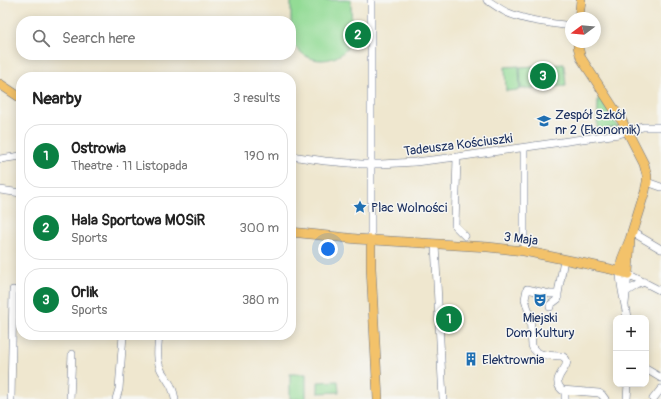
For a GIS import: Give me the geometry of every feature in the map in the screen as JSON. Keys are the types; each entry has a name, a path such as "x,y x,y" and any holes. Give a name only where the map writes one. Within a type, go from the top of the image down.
{"main road":[{"path":"580,12 581,0"},
{"path":"578,48 581,58 627,131 644,164 646,172 647,182 631,235 624,273"},
{"path":"0,84 16,95"},
{"name":"3 Maja","path":"296,233 338,238 488,247 524,251 624,273"},
{"path":"371,240 371,268 378,399"}],"street":[{"path":"371,0 371,240"},
{"path":"487,0 505,12 520,17 565,25"},
{"name":"Tadeusza Kościuszki","path":"296,157 346,163 371,164 415,162 582,140 644,127 661,127"},
{"path":"524,148 524,251"},
{"path":"0,159 16,157"},
{"path":"457,157 455,226 465,236"},
{"path":"647,182 661,188"},
{"path":"0,190 16,192"},
{"path":"631,235 661,249"},
{"path":"435,244 443,399"},
{"path":"550,307 550,305 558,299 564,259"},
{"path":"624,273 626,292 625,304"},
{"path":"624,273 620,284 627,315"},
{"name":"3 Maja","path":"624,273 661,291"},
{"path":"626,292 644,282"},
{"path":"11,399 13,290"},
{"path":"558,294 527,290 525,299 530,314 533,350 539,354 562,356 565,358 567,361 565,368 558,381 558,385 562,390 599,393 605,399"},
{"path":"116,399 119,389 124,340"},
{"path":"159,340 159,364 171,386 175,399"},
{"path":"70,399 72,354"},
{"path":"649,371 661,378"},
{"path":"627,399 628,387"},
{"path":"653,399 661,389"},
{"path":"565,390 565,399"}],"green space":[{"path":"291,0 351,0 351,32 348,47 336,57 325,60 314,59 304,55 296,47 296,16 291,16"},
{"path":"564,64 566,86 521,89 520,67"},
{"path":"519,66 520,90 506,91 505,67"},
{"path":"600,97 618,127 597,130 598,99"},
{"path":"290,374 306,374 306,399 290,399"},
{"path":"338,381 339,392 318,393 318,382"}],"place":[{"name":"Hala Sportowa MOSiR","path":"358,35"},
{"name":"Orlik","path":"543,76"},
{"name":"Zespół Szkół nr 2 (Ekonomik)","path":"544,121"},
{"name":"Plac Wolności","path":"360,207"},
{"name":"Miejski Dom Kultury","path":"540,300"},
{"name":"Ostrowia","path":"449,319"},
{"name":"Elektrownia","path":"471,359"}]}
